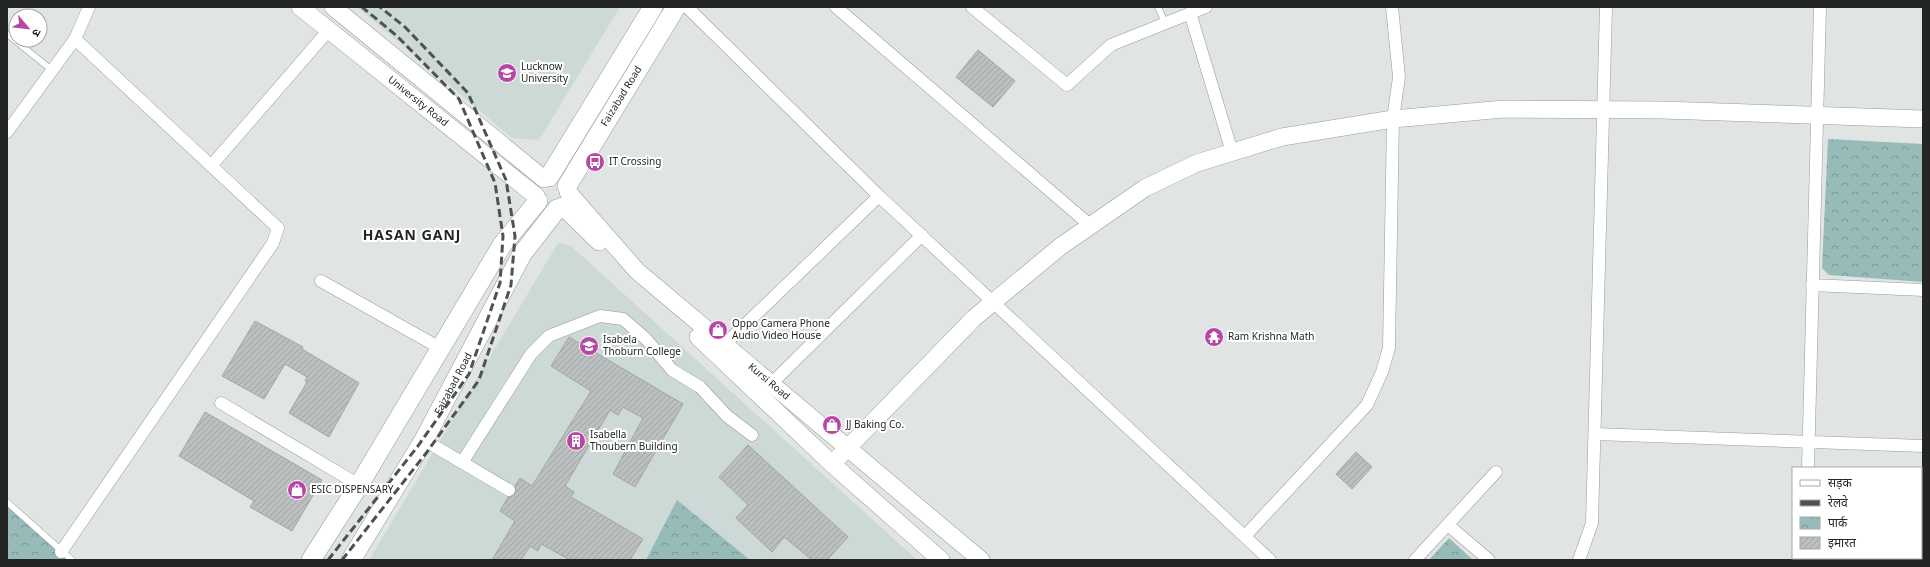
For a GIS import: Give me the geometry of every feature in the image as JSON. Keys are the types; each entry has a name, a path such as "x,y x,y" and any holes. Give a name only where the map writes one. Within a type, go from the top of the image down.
{"main road":[{"name":"University Road","path":"300,7 537,199"},
{"name":"University Road","path":"333,7 547,178"},
{"name":"Faizabad Road","path":"547,178 653,7"},
{"name":"Faizabad Road","path":"351,560 424,440 522,254 564,198 676,7"},
{"path":"832,464 974,318 994,301 1061,246 1145,188 1197,163 1282,137 1393,120 1504,110 1604,110 1923,119"},
{"path":"311,560 359,485 502,245 537,199 537,186 547,178 560,178 564,198 546,208 537,199"},
{"name":"Kursi Road","path":"564,198 637,271 981,560"},
{"name":"Kursi Road","path":"564,198 832,464 941,560"}],"street":[{"path":"7,132 75,39 89,7"},
{"path":"687,7 879,196 994,301 1270,560"},
{"path":"836,7 1091,226"},
{"path":"972,7 1067,85 1111,45 1206,7"},
{"path":"1245,536 1367,405 1382,372 1389,348 1393,120 1399,77 1392,7"},
{"path":"1578,560 1592,523 1606,7"},
{"path":"1808,467 1820,7"},
{"path":"1190,14 1232,152"},
{"path":"211,166 328,30"},
{"path":"61,552 273,243 278,228 75,39"},
{"path":"724,345 879,196"},
{"path":"770,384 922,235"},
{"path":"321,281 440,348"},
{"path":"1812,285 1923,290"},
{"path":"462,461 531,354 549,336 600,316 623,319 646,339 672,370 700,387 727,416 752,435"},
{"path":"221,403 359,485"},
{"path":"1595,434 1808,440 1923,446"},
{"path":"424,440 510,490"},
{"path":"1415,560 1496,472"},
{"path":"1448,525 1489,560"}],"lane":[{"path":"1158,7 1165,24"},
{"path":"7,34 53,71"},
{"path":"7,502 61,552 72,560"}],"shaded area":[{"name":"Lucknow University","path":"357,7 620,7 539,140 512,138"},
{"name":"Isabela Thoburn College","path":"558,243 571,246 917,560 369,560"}],"green space":[{"path":"1828,139 1923,144 1923,282 1829,275 1822,268"},
{"path":"7,500 69,560 7,560"},
{"path":"677,500 750,560 646,560"},
{"path":"1449,538 1473,560 1429,560"}],"building":[{"path":"978,50 1015,81 993,107 956,77"},
{"path":"255,321 303,347 302,349 359,383 329,437 289,413 307,382 305,381 307,377 285,364 264,399 222,376"},
{"name":"Isabella Thoubern Building","path":"569,337 683,404 635,487 613,474 643,418 623,407 618,415 610,410 565,486 574,492 571,497 643,539 630,560 570,560 541,544 538,551 530,546 521,560 492,560 515,521 500,511 508,497 516,493 515,486 520,478 532,486 591,391 551,366"},
{"path":"205,412 322,480 292,531 250,507 254,501 179,456"},
{"path":"748,445 848,537 827,560 812,560 784,537 772,552 736,518 748,505 719,477"},
{"path":"1356,452 1372,467 1352,489 1336,474"}],"railway":[{"path":"328,560 418,446 469,374 500,283 503,236 495,183 459,99 397,36 362,7"},
{"path":"342,560 427,452 479,380 511,285 515,236 506,180 468,93 405,27 380,7"}],"place":[{"name":"Lucknow University","path":"507,73"},
{"name":"IT Crossing","path":"595,162"},
{"name":"Oppo Camera Phone Audio Video House","path":"718,330"},
{"name":"Ram Krishna Math","path":"1214,337"},
{"name":"Isabela Thoburn College","path":"589,346"},
{"name":"JJ Baking Co.","path":"832,425"},
{"name":"Isabella Thoubern Building","path":"576,441"},
{"name":"ESIC DISPENSARY","path":"297,490"}],"district":[{"name":"HASAN GANJ","path":"412,236"}]}
